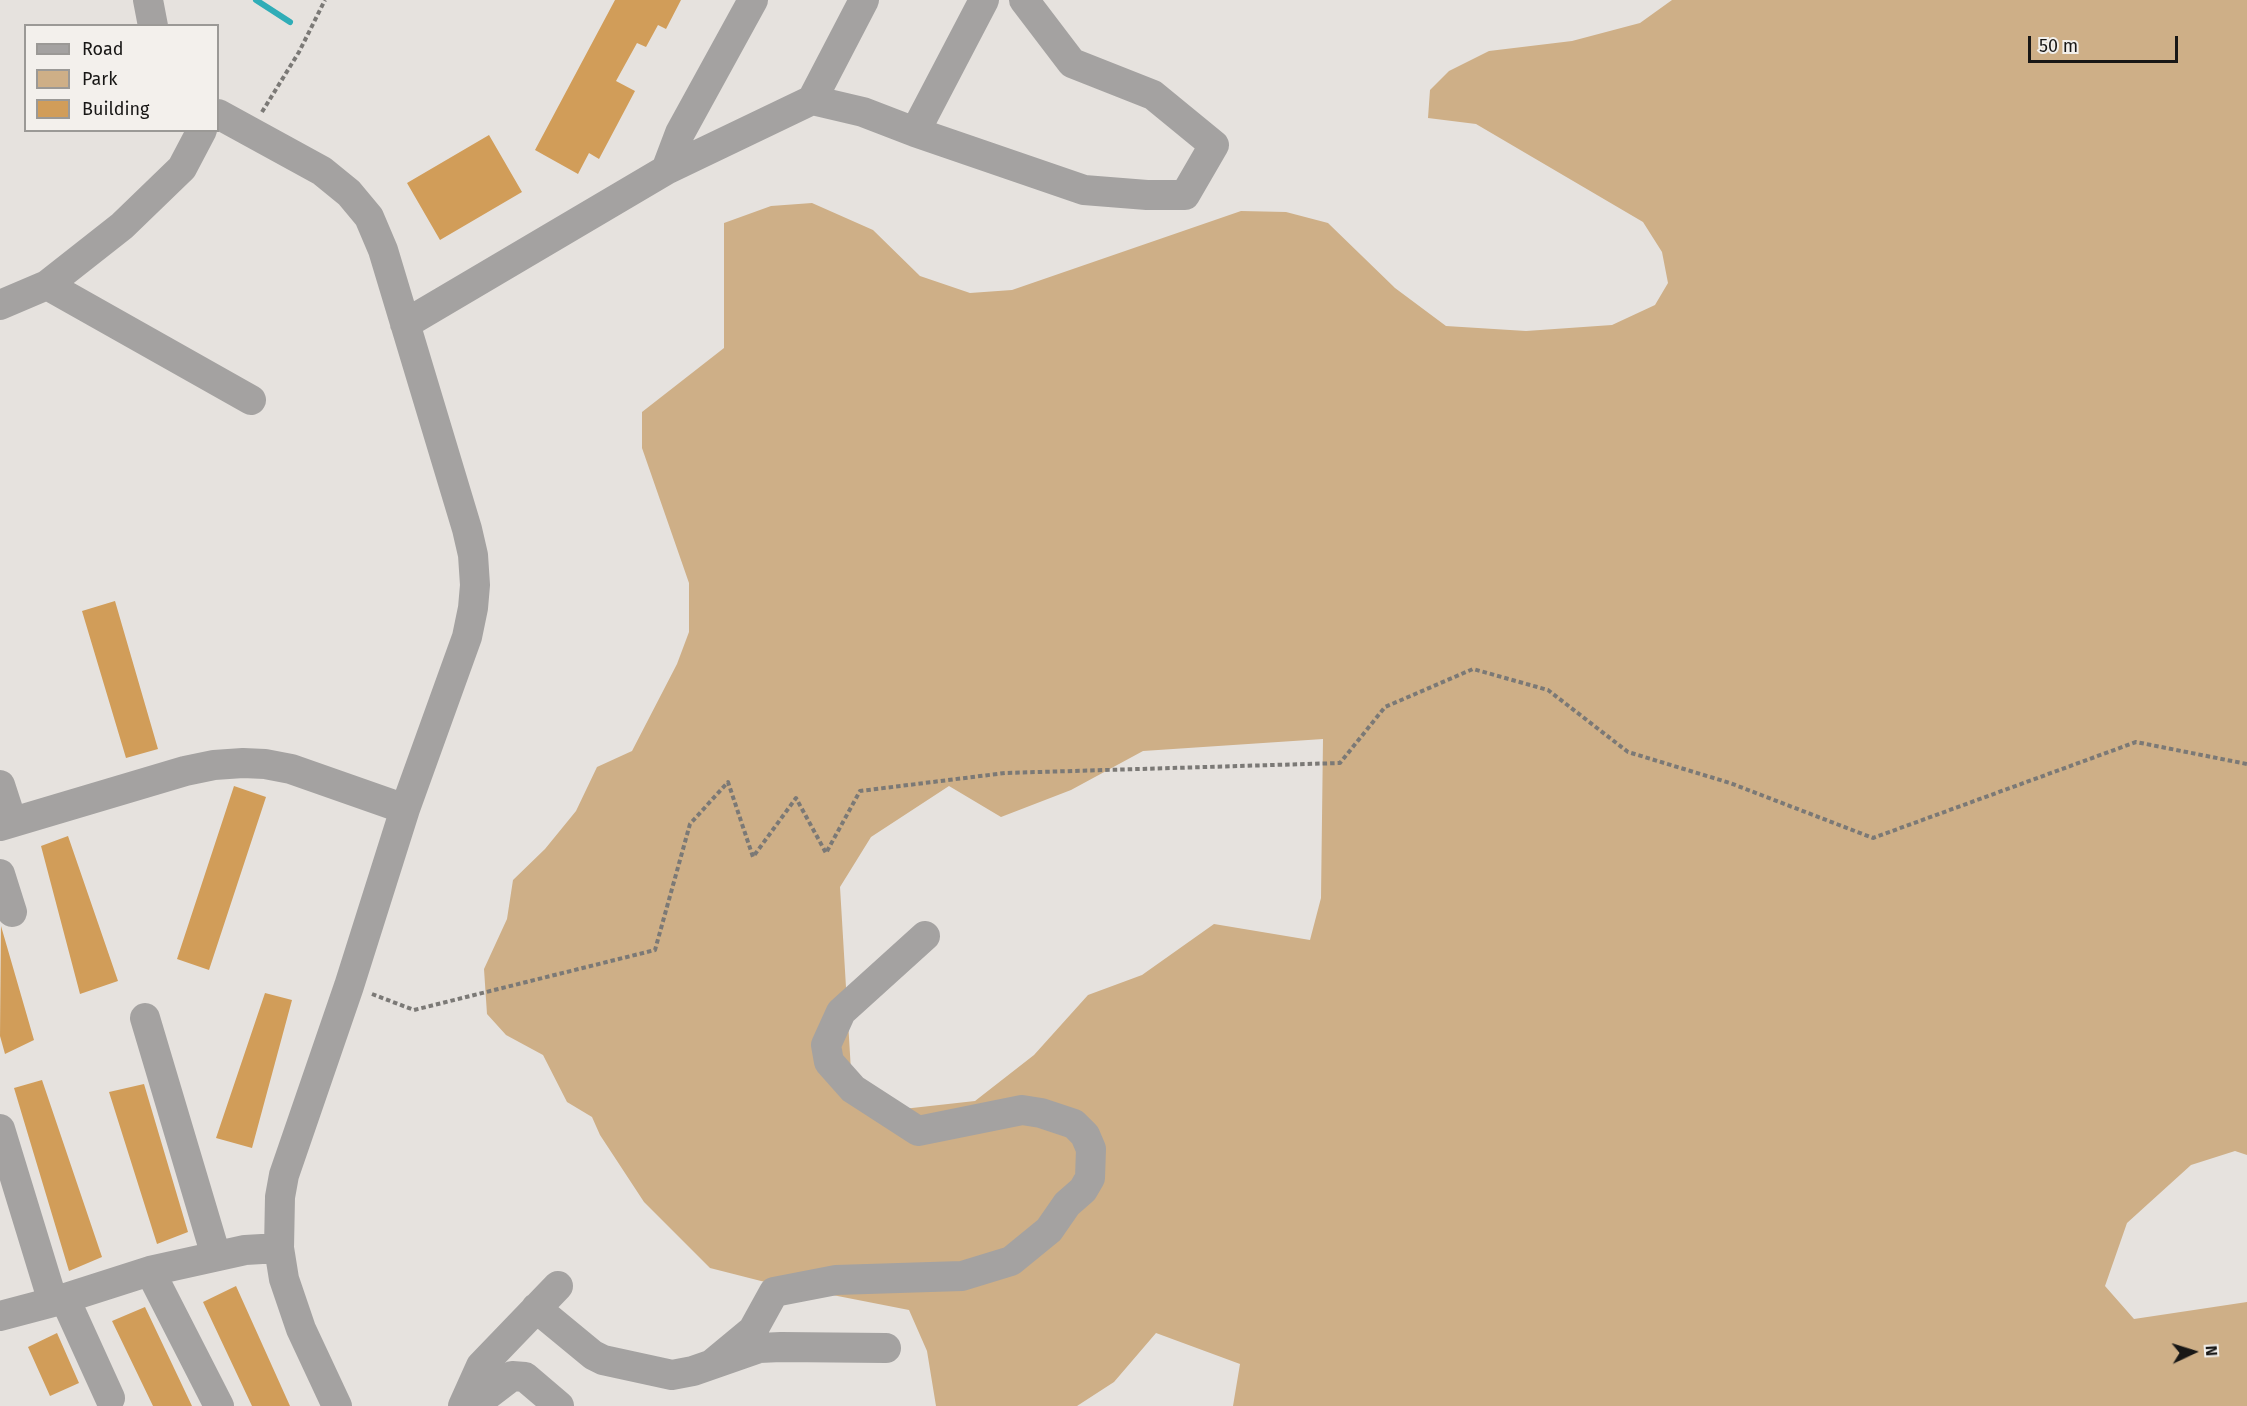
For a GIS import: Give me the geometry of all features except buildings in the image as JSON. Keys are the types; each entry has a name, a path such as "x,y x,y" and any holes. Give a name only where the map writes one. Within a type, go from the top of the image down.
{"street":[{"path":"148,0 153,24"},
{"path":"666,170 680,133 753,0"},
{"path":"405,324 666,170 812,100 864,0"},
{"path":"915,132 984,0"},
{"path":"812,100 863,112 1084,190 1147,195 1185,195 1214,145 1153,95 1072,63 1024,0"},
{"path":"219,115 322,171 349,193 369,217 383,250 473,555 475,585 473,608 466,637 405,809 349,986 284,1175 278,1218 279,1248 284,1279 301,1329 337,1406"},
{"path":"0,305 47,285 122,226 182,168 201,132"},
{"path":"47,285 251,400"},
{"path":"0,785 6,824 185,771 214,765 243,763 291,769 405,809"},
{"path":"0,874 12,912"},
{"path":"712,1364 753,1330 774,1292 836,1280 962,1276 1011,1261 1050,1230 1067,1204 1083,1190 1090,1178 1091,1149 1085,1135 1074,1124 1041,1113 1022,1110 918,1131 853,1089 830,1062 826,1044 841,1012 925,936"},
{"path":"145,1018 216,1256"},
{"path":"0,1129 59,1300 110,1398"},
{"path":"0,1316 150,1271 245,1250 279,1248"},
{"path":"150,1271 219,1406"},
{"path":"463,1406 481,1366 558,1286"},
{"path":"536,1308 593,1355 603,1360 672,1375 693,1371 759,1348 886,1348"},
{"path":"474,1406 512,1376 525,1377 559,1406"}],"path":[{"path":"250,131 299,52 325,0"},
{"path":"349,986 414,1010 655,950 690,824 728,782 753,857 796,798 826,853 860,790 1005,772 1340,763 1385,707 1473,669 1548,690 1628,752 1730,783 1874,838 2136,742 2247,764"}],"green space":[{"path":"1672,0 2247,0 2247,1155 2235,1151 2191,1165 2127,1223 2105,1286 2134,1319 2247,1302 2247,1406 1233,1406 1240,1364 1156,1333 1114,1382 1077,1406 936,1406 927,1351 909,1310 761,1281 710,1268 644,1202 600,1135 592,1117 567,1102 543,1055 506,1035 487,1014 484,969 507,919 513,880 545,849 576,811 597,767 632,751 677,664 689,632 689,583 642,448 642,412 724,348 724,223 771,206 812,203 873,230 920,276 970,293 1012,290 1241,211 1286,212 1328,223 1395,288 1446,326 1526,331 1612,325 1655,305 1668,283 1662,252 1643,222 1476,124 1428,118 1430,90 1449,71 1489,51 1572,41 1640,23","holes":["1323,739 1321,898 1310,940 1214,924 1142,975 1088,995 1034,1055 975,1101 903,1109 851,1071 840,887 871,837 949,786 1001,817 1071,790 1143,751"]}],"waterway":[{"path":"256,0 290,22"}]}
